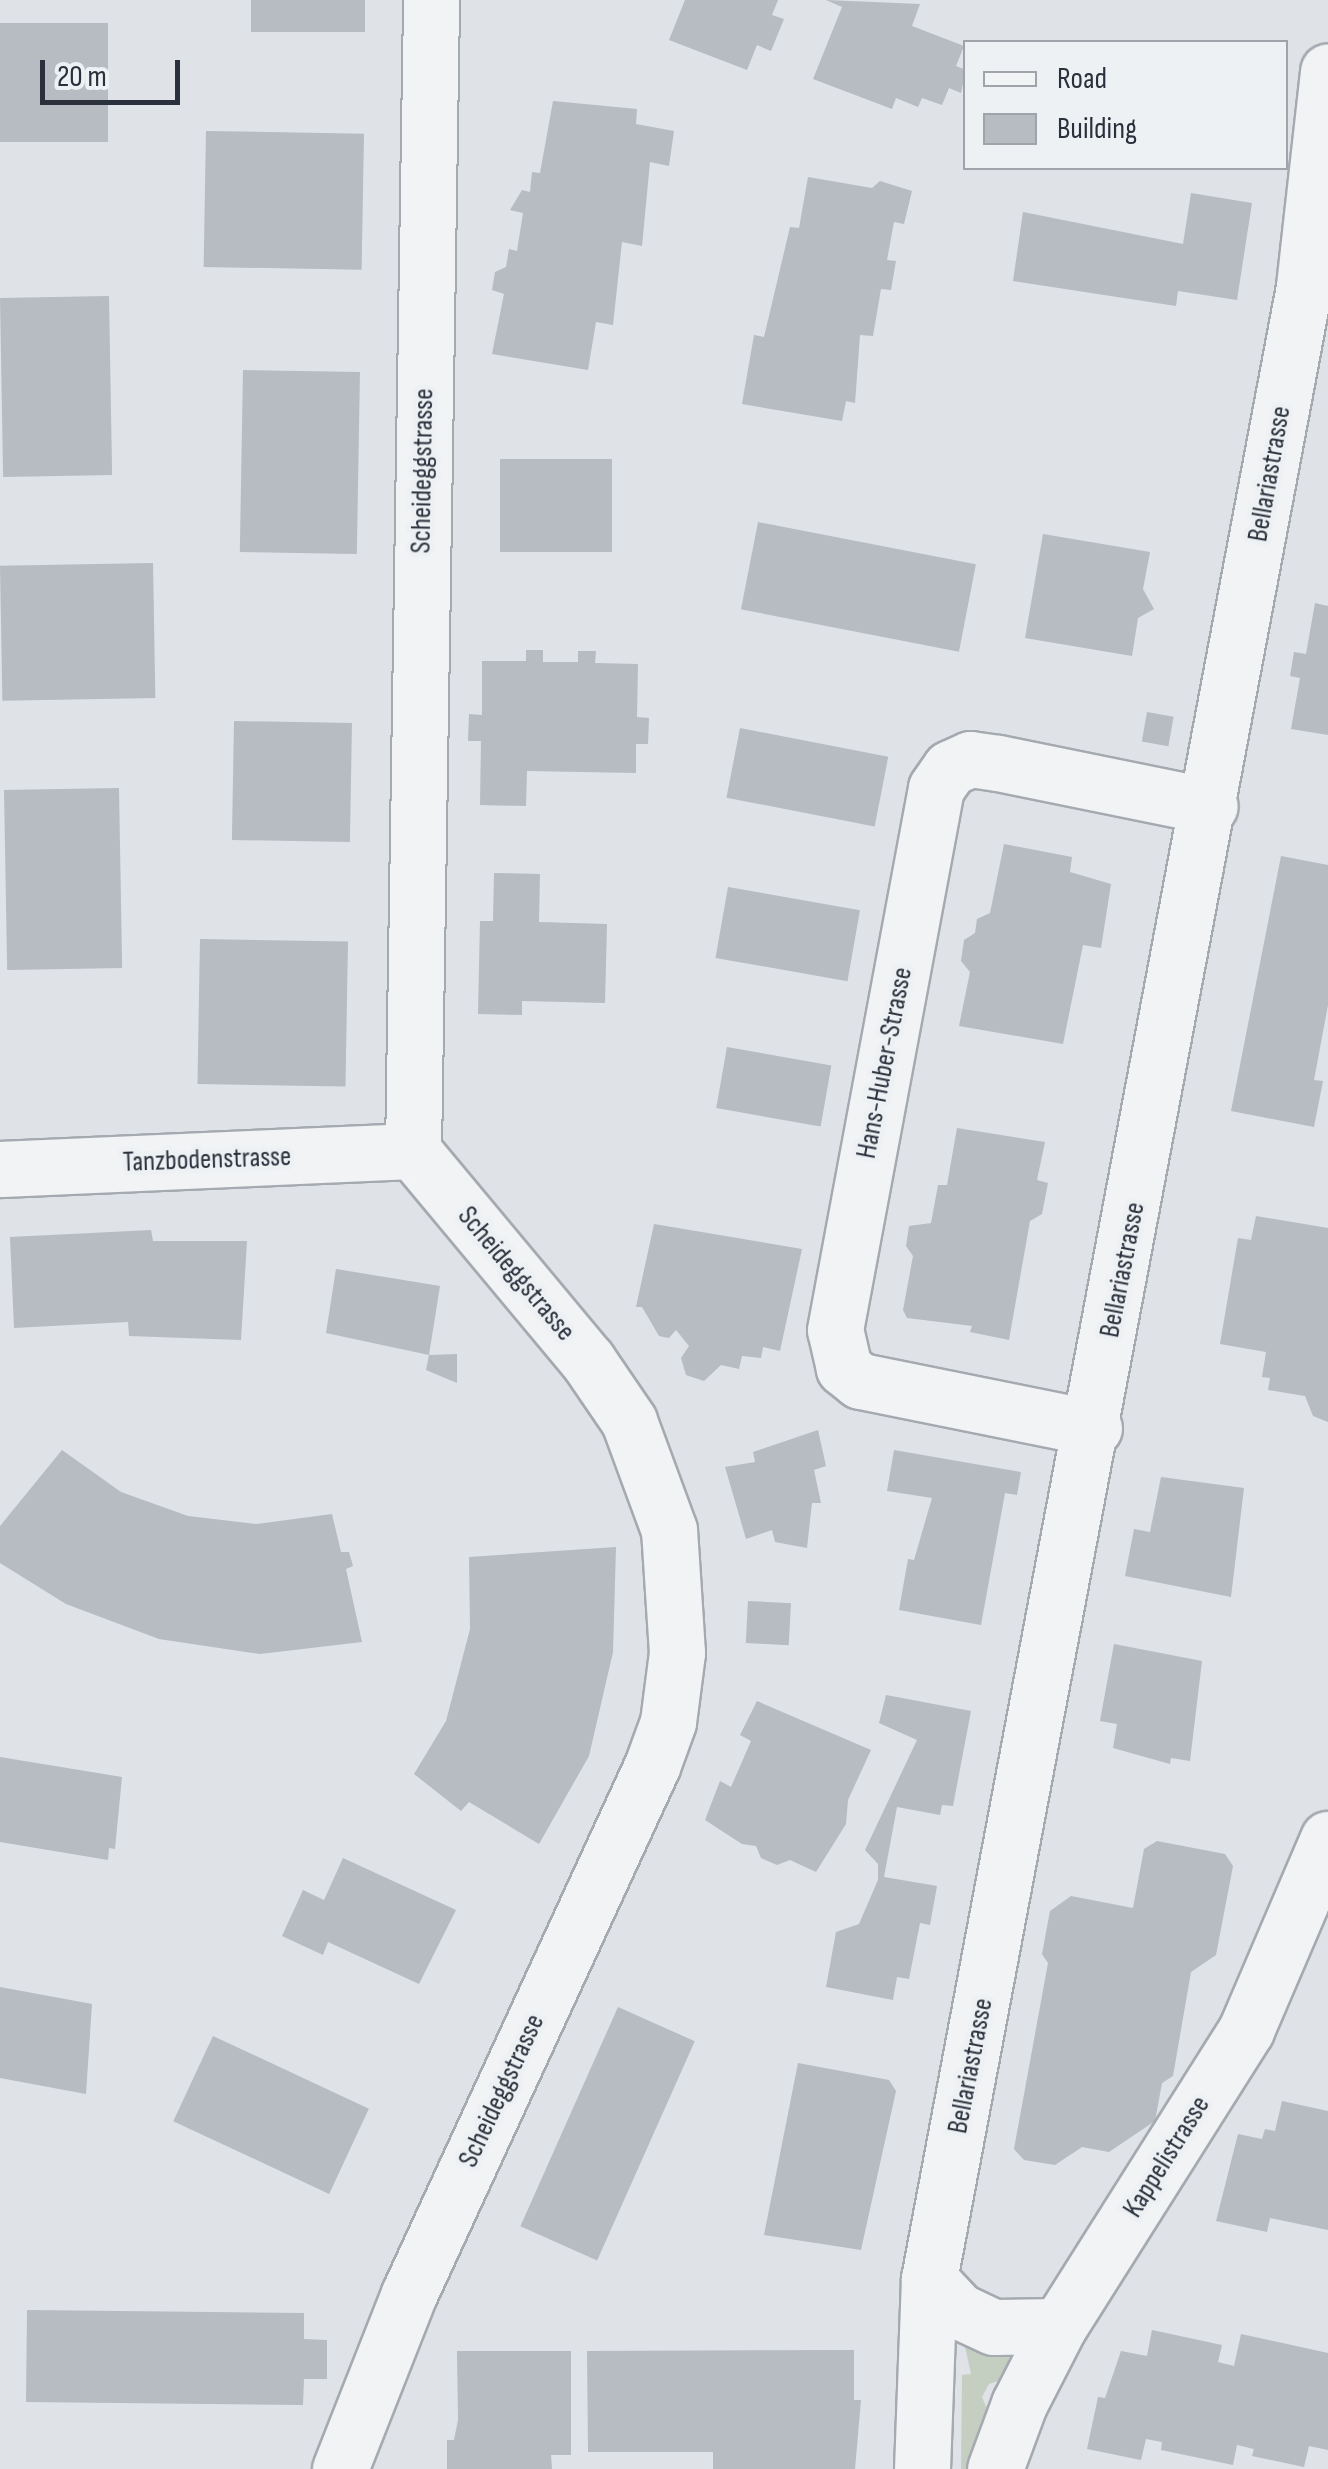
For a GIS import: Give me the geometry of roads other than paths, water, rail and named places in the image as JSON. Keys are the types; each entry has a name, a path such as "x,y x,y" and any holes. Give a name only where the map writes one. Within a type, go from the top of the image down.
{"street":[{"name":"Scheideggstrasse","path":"340,2469 409,2294 652,1766 668,1722 677,1653 669,1530 629,1421 588,1361 413,1151 431,0"},
{"name":"Bellariastrasse","path":"922,2469 929,2280 1094,1428 1304,286 1328,71"},
{"name":"Hans-Huber-Strasse","path":"1094,1428 860,1381 844,1368 834,1330 936,788 950,768 970,759 998,763 1210,806"},
{"name":"Tanzbodenstrasse","path":"0,1168 413,1151"},
{"name":"Kappelistrasse","path":"996,2469 1019,2404 1059,2326 1246,2030 1328,1839"},
{"path":"929,2280 958,2311 994,2327 1059,2326"}]}
